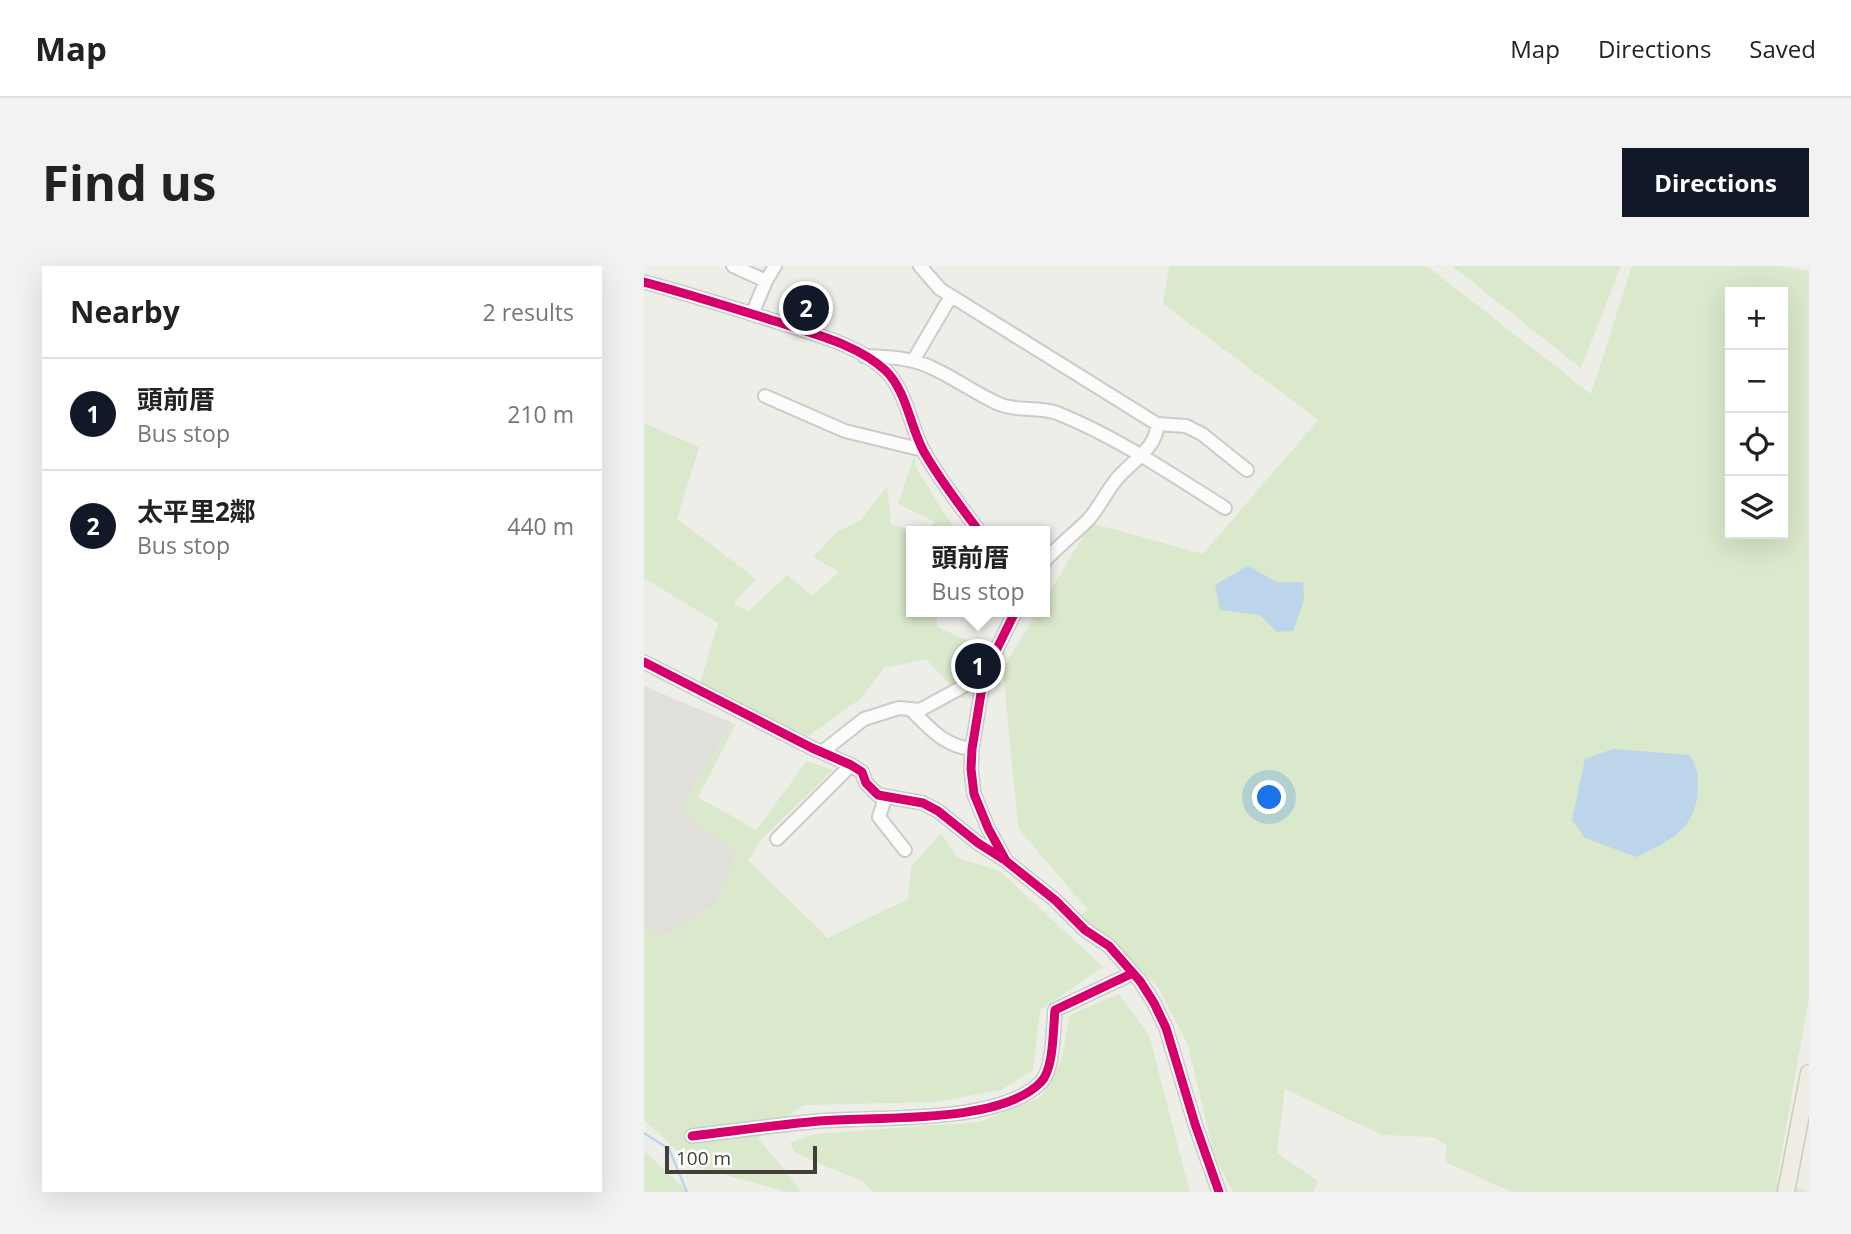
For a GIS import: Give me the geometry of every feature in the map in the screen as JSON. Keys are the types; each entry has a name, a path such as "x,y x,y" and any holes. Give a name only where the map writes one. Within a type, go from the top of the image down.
{"main road":[{"path":"1786,1192 1809,1073"}],"street":[{"path":"733,266 766,281"},
{"path":"752,314 775,266"},
{"path":"920,266 940,289 951,296 1157,424 1186,426 1202,434 1247,470"},
{"path":"644,282 831,339 886,371 913,422 923,450 947,489 975,526"},
{"path":"913,361 951,296"},
{"path":"864,356 913,361 928,366 999,404 1014,409 1052,411 1081,423 1142,455 1225,508"},
{"path":"765,396 845,431 923,450"},
{"path":"1050,556 1089,519 1117,478 1142,455 1157,432 1157,424"},
{"path":"1006,861 974,794 971,769 984,675 1013,617"},
{"path":"644,662 851,765 862,772 866,783 878,795 923,803 938,811 1006,861 1055,900 1085,930 1109,947 1133,973 1154,1003 1166,1028 1219,1192"},
{"path":"822,752 864,719 899,708 920,710 984,675"},
{"path":"909,709 943,740 961,748 972,749"},
{"path":"777,839 851,765"},
{"path":"885,798 879,817 905,850"},
{"path":"692,1136 822,1121 875,1120 974,1110 1010,1102 1028,1093 1043,1080 1051,1055 1055,1010 1133,973"}],"shaded area":[{"path":"644,686 732,723 680,808 737,853 713,907 659,937 644,926"}],"green space":[{"path":"1169,266 1427,266 1591,394 1632,266 1779,266 1809,271 1809,997 1777,1179 1808,1192 1512,1192 1445,1162 1447,1146 1434,1137 1382,1135 1285,1089 1277,1153 1318,1181 1313,1192 1233,1192 1214,1155 1188,1045 1158,987 1122,952 1078,917 1088,910 1018,828 1003,669 1034,617 1050,617 1050,592 1091,523 1203,554 1318,420 1163,304"},
{"path":"1452,266 1621,266 1581,368"},
{"path":"644,423 699,447 677,519 756,579 734,603 748,612 787,575 812,596 839,572 813,557 837,532 860,521 887,486 891,524 906,529 906,617 937,617 937,627 975,644 964,700 926,659 884,668 860,699 807,737 700,683 718,623 644,578"},
{"path":"914,456 917,470 953,526 932,526 935,522 898,504"},
{"path":"732,723 736,724 698,797 756,830 807,761 833,770 763,838 748,860 828,938 908,899 911,867 941,833 957,858 1000,871 1103,967 1040,1010 1033,1070 1001,1090 936,1102 804,1105 758,1138 800,1192 787,1192 694,1166 644,1120 644,926 659,937 713,907 737,853 680,808"},
{"path":"1119,994 1149,1035 1190,1192 873,1192 864,1182 795,1153 790,1143 814,1134 980,1122 1041,1097 1061,1061 1070,1015"},
{"path":"644,1151 685,1189 687,1192 644,1192"}],"water":[{"path":"1248,566 1277,582 1303,582 1304,600 1293,631 1277,632 1260,615 1220,610 1215,585"},
{"path":"1613,749 1689,755 1698,777 1697,800 1687,823 1670,839 1636,857 1585,838 1572,820 1585,759"}],"waterway":[{"path":"644,1133 669,1149 687,1192"}],"cycle path":[{"path":"644,282 820,336 874,361 885,370 898,388 924,452 975,526"},
{"path":"1013,617 984,675 972,749 974,794 1006,861 1055,900 1085,930 1109,946 1140,981 1154,1003 1166,1028 1219,1192"},
{"path":"644,662 812,748 851,765 862,772 866,783 878,795 923,803 938,811 1003,859"},
{"path":"692,1136 819,1121 936,1116 997,1106 1022,1096 1045,1076 1051,1059 1055,1010 1133,973"}],"place":[{"name":"太平里2鄰","path":"806,308"},
{"name":"頭前厝","path":"978,666"}]}
